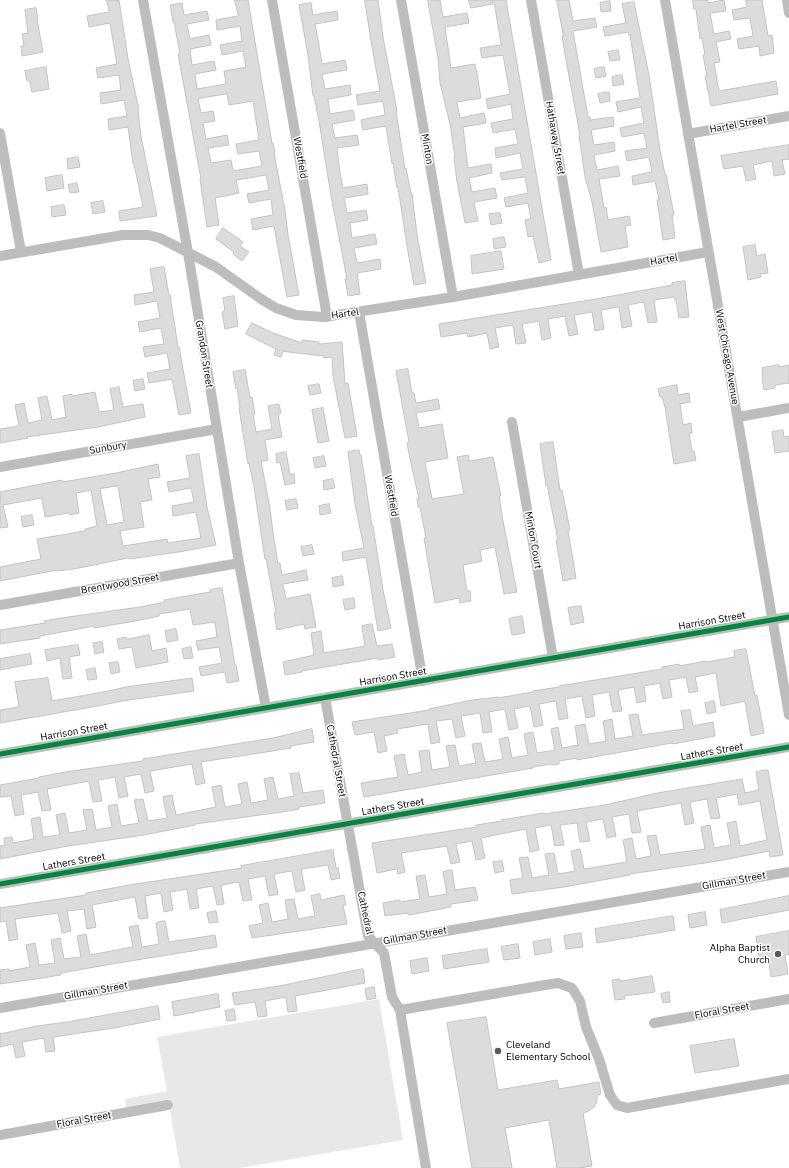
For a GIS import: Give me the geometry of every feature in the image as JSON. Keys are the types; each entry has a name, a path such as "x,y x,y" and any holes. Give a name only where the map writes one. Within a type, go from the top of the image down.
{"street":[{"name":"Grandon Street","path":"143,0 266,708"},
{"name":"Westfield","path":"272,0 327,317"},
{"name":"Minton","path":"401,0 453,297"},
{"name":"Hathaway Street","path":"531,0 579,275"},
{"name":"West Chicago Avenue","path":"664,0 789,715"},
{"path":"787,0 789,13"},
{"name":"Hartel Street","path":"688,134 789,116"},
{"path":"0,133 21,252"},
{"name":"Hartel","path":"0,256 124,235 148,235 160,238 216,268 276,308 296,315 327,317 453,297 708,252"},
{"name":"Westfield","path":"359,312 424,680"},
{"path":"738,417 789,408"},
{"name":"Minton Court","path":"512,422 553,658"},
{"name":"Sunbury","path":"0,467 217,429"},
{"name":"Brentwood Street","path":"0,605 240,563"},
{"name":"Harrison Street","path":"0,754 789,617"},
{"name":"Cathedral Street","path":"325,698 348,824"},
{"name":"Lathers Street","path":"0,884 789,747"},
{"name":"Cathedral","path":"348,824 368,936 384,953 392,997 400,1010"},
{"name":"Gillman Street","path":"0,1008 789,872"},
{"path":"426,1168 400,1010 558,983 572,988 580,1001 586,1027 599,1059 610,1095 617,1105 627,1108 789,1079"},
{"name":"Floral Street","path":"654,1022 789,999"},
{"name":"Floral Street","path":"0,1135 168,1105"}],"shaded area":[{"path":"379,999 403,1140 239,1168 180,1168 169,1105 127,1112 125,1099 167,1091 157,1037"}],"building":[{"path":"107,0 119,0 128,59 139,110 141,136 157,216 120,221 119,211 143,207 133,164 128,127 109,130 108,119 127,116 124,100 101,104 100,93 121,90 119,75 98,78 96,68 117,64 110,23 89,27 87,16 109,12"},
{"path":"235,0 248,0 299,295 287,297 274,226 253,230 251,219 273,215 271,199 249,203 247,194 269,190 266,175 236,180 239,193 215,198 219,225 207,227 201,179 178,54 180,54 170,5 182,3 184,15 207,11 209,20 187,24 190,39 209,35 211,45 190,49 192,65 214,61 216,70 195,74 197,89 226,84 224,71 246,67 243,51 222,55 220,45 242,41 240,26 217,30 216,20 238,16","holes":["227,94 229,105 253,101 259,140 236,144 238,154 259,151 262,166 233,171 231,160 211,163 208,148 229,145 227,135 206,139 203,123 215,121 213,111 201,113 198,99"]},
{"path":"365,0 378,0 383,37 397,111 405,169 406,168 412,193 417,235 426,283 414,285 398,187 397,188 393,163 392,164 386,126 363,130 361,120 385,115 383,101 358,105 356,95 380,91"},
{"path":"428,0 440,0 443,17 467,13 469,23 445,27 451,68 475,64 481,98 457,102 460,118 484,113 486,123 463,127 468,168 491,164 492,173 469,178 472,192 495,188 497,198 474,202 478,221 465,223 457,182 450,124 440,83 438,58"},
{"path":"469,0 492,0 493,4 471,8"},
{"path":"494,0 506,0 551,260 539,263 533,236 528,237 525,220 531,219 528,203 506,207 504,198 528,193 525,177 502,180 500,173 523,169 520,153 496,158 495,148 518,144 515,129 493,133 491,123 513,119 511,104 488,109 486,99 510,94 503,55 482,58 480,48 501,45"},
{"path":"557,0 569,0 573,21 595,18 597,27 573,31 588,117 590,117 590,120 613,117 614,126 591,130 594,145 614,142 615,151 594,155 597,170 618,166 620,176 599,179 604,208 606,207 608,220 629,216 631,225 625,226 628,247 601,252 592,202 585,177 580,135 566,60"},
{"path":"693,0 708,0 708,3 724,0 726,11 710,13 714,34 729,31 731,39 716,42 720,62 714,63 719,91 776,81 778,94 711,106 705,76 707,76 703,55 705,55 702,38 700,39 696,9 694,9"},
{"path":"746,0 762,0 768,36 772,35 774,53 760,56 759,46 739,49 737,39 753,36 750,18 734,20 732,10 747,7"},
{"path":"610,1 611,11 601,12 600,3"},
{"path":"634,2 649,75 660,150 674,215 672,215 675,238 663,240 657,200 659,200 655,181 633,185 632,176 652,172 649,157 627,161 625,151 647,148 644,133 622,137 620,128 644,123 641,107 618,112 616,102 640,98 630,35 628,32 605,36 603,27 626,23 622,4"},
{"path":"311,3 313,15 337,11 338,20 315,24 322,64 345,60 347,70 322,74 325,89 350,85 351,95 328,99 330,114 353,110 355,120 332,124 335,138 357,135 359,145 337,148 343,188 367,184 368,194 344,198 347,213 366,210 368,220 350,223 352,238 375,234 377,244 354,248 357,263 380,259 381,269 357,273 360,294 348,296 345,279 347,279 331,196 319,121 313,96 308,55 299,5"},
{"path":"36,8 43,52 22,56 21,46 24,46 22,34 28,33 25,10"},
{"path":"618,50 620,60 610,61 608,52"},
{"path":"46,67 49,89 32,92 29,80 27,81 25,71"},
{"path":"604,67 606,76 596,78 594,69"},
{"path":"622,75 624,84 613,86 612,77"},
{"path":"609,92 610,101 600,103 598,94"},
{"path":"789,145 789,159 782,160 785,174 774,176 772,161 753,165 756,179 746,181 743,166 724,169 721,156"},
{"path":"78,157 80,167 68,169 67,159"},
{"path":"62,175 64,188 47,191 45,178"},
{"path":"77,183 79,192 70,193 68,185"},
{"path":"103,201 105,212 93,214 91,203"},
{"path":"64,205 66,215 52,217 51,207"},
{"path":"500,213 502,223 491,225 489,214"},
{"path":"223,228 243,242 240,246 249,252 242,261 233,254 234,252 216,239"},
{"path":"504,237 506,247 494,249 493,239"},
{"path":"755,245 757,256 765,254 768,273 760,274 761,277 748,280 743,247"},
{"path":"501,251 504,269 472,274 471,256"},
{"path":"164,267 191,413 179,415 172,379 149,383 147,373 170,369 167,353 145,357 143,347 164,344 161,328 140,332 138,322 160,318 157,301 135,305 134,295 154,292 150,269"},
{"path":"685,281 689,317 679,318 676,300 674,297 654,300 657,322 648,323 644,302 628,305 632,326 622,328 619,307 601,310 604,329 595,331 592,312 574,315 578,334 569,336 565,316 548,319 551,338 542,340 539,321 522,324 526,343 516,344 513,325 495,328 499,347 490,349 487,333 468,337 467,333 441,337 439,324 596,299 672,285 672,283"},
{"path":"234,296 238,326 225,329 222,312 225,311 223,298"},
{"path":"252,323 273,333 302,343 302,340 319,342 319,344 342,342 345,384 348,383 357,436 345,438 333,376 332,357 324,358 324,356 283,351 281,357 274,355 276,349 246,334"},
{"path":"779,365 779,367 789,365 789,383 775,385 775,388 764,390 762,368"},
{"path":"408,369 412,393 414,393 416,403 438,399 440,409 416,413 419,428 442,424 448,458 425,462 432,499 464,494 457,457 468,455 469,461 493,457 501,496 499,496 503,521 517,592 504,594 495,547 480,550 482,561 463,565 467,591 470,591 471,601 460,603 459,598 435,603 424,538 426,538 420,507 418,507 417,499 419,499 407,443 409,442 396,371"},
{"path":"245,370 250,397 252,397 256,432 272,429 268,406 279,404 281,413 278,414 282,437 265,440 268,460 261,461 278,564 280,563 282,575 306,570 308,580 283,584 286,599 310,594 316,627 305,629 304,624 277,630 274,613 276,613 266,558 265,559 254,487 249,463 248,464 237,388 236,389 233,372"},
{"path":"143,379 145,389 135,391 133,381"},
{"path":"319,384 321,393 310,395 308,386"},
{"path":"677,385 678,395 689,393 690,402 680,404 683,425 691,423 692,433 689,433 692,451 694,451 696,460 674,464 665,407 658,389"},
{"path":"119,387 123,407 143,404 145,417 98,427 27,437 28,438 0,443 0,429 19,426 15,405 24,403 28,423 42,420 38,398 47,396 52,420 66,417 63,396 72,394 72,396 95,392 99,412 114,410 110,389"},
{"path":"323,408 329,441 318,443 312,410"},
{"path":"783,430 784,437 789,436 789,451 775,453 772,432"},
{"path":"553,442 560,490 562,490 570,530 568,531 576,578 563,581 556,540 558,540 547,485 546,486 540,444"},
{"path":"359,450 391,628 378,631 366,557 343,561 342,552 364,548 355,504 348,452"},
{"path":"286,452 290,474 294,474 295,483 285,485 280,462 277,463 276,454"},
{"path":"199,454 207,507 216,545 179,552 128,558 74,569 57,570 0,581 0,567 41,559 37,539 85,531 85,529 97,526 91,490 76,493 79,513 70,515 69,513 45,517 42,498 3,505 8,527 0,528 0,492 62,480 62,482 116,473 158,464 160,477 148,479 152,500 140,502 144,527 120,531 123,546 167,539 168,543 201,538 196,512 173,516 172,506 194,502 191,488 169,492 167,482 190,478 186,456","holes":["118,486 124,522 107,525 100,489"]},
{"path":"324,456 326,466 315,468 313,458"},
{"path":"333,479 335,488 324,490 323,481"},
{"path":"296,499 298,508 287,510 285,501"},
{"path":"329,504 331,513 320,515 319,506"},
{"path":"32,515 34,525 23,527 21,517"},
{"path":"312,545 314,554 303,556 301,547"},
{"path":"342,576 344,585 333,587 332,578"},
{"path":"222,588 239,681 227,683 225,672 201,676 199,667 222,663 219,647 198,650 196,641 217,637 215,622 193,625 190,609 159,614 159,616 135,621 94,628 94,626 40,636 40,638 0,644 0,630 45,623 44,621 61,618 140,607 165,602 164,600 210,592 210,590"},
{"path":"354,598 355,608 345,610 343,600"},
{"path":"581,606 584,622 571,625 568,608"},
{"path":"522,616 525,633 512,635 509,619"},
{"path":"372,624 377,646 392,644 395,657 378,660 378,658 285,675 283,662 314,655 311,633 321,631 324,653 365,646 362,626"},
{"path":"176,629 178,640 167,642 165,631"},
{"path":"149,635 152,651 166,648 168,662 136,668 132,647 119,649 117,639 126,637 127,639"},
{"path":"102,642 104,652 95,654 93,643"},
{"path":"78,645 80,655 69,657 72,678 63,679 60,658 47,661 45,650"},
{"path":"191,647 193,658 184,659 182,649"},
{"path":"746,649 764,733 751,736 745,701 721,706 716,673 695,677 698,691 689,693 686,677 669,680 672,697 663,699 660,683 644,686 646,701 637,703 634,687 618,690 622,711 613,712 609,692 592,695 595,716 586,718 582,696 565,699 568,718 559,720 556,701 539,704 543,725 534,727 530,706 514,709 518,728 509,730 505,709 489,712 492,732 483,733 480,713 461,716 465,736 456,738 452,719 436,721 440,742 431,744 428,724 397,729 398,733 384,736 387,751 378,753 374,732 355,735 352,722 429,710 472,700 498,698 533,692 559,686 662,669 662,667 679,664 679,666 735,657 734,651"},
{"path":"30,654 32,664 0,670 0,659"},
{"path":"118,662 120,672 111,674 109,663"},
{"path":"95,668 97,679 88,680 86,670"},
{"path":"48,678 52,701 126,687 192,678 194,691 122,701 0,723 0,710 19,707 15,682"},
{"path":"714,701 716,712 707,714 705,703"},
{"path":"690,710 693,726 713,722 715,736 577,760 577,758 559,761 559,764 533,767 364,797 361,783 398,777 394,756 404,754 408,775 422,772 419,751 429,750 432,770 450,767 446,746 455,745 459,766 476,763 472,744 481,743 485,762 503,759 499,739 508,737 512,758 528,755 524,734 533,732 537,753 555,750 551,729 558,727 562,748 578,745 575,726 585,724 589,744 606,741 603,721 612,719 615,739 633,736 629,715 638,714 642,735 684,729 681,711"},
{"path":"312,729 314,742 291,746 291,748 201,762 205,783 196,785 192,764 150,771 154,791 145,793 141,774 124,777 128,796 119,798 115,777 98,780 102,801 93,802 89,781 47,789 51,810 42,811 38,792 21,795 24,814 15,816 11,796 0,797 0,785 65,772 143,761 143,759 273,738"},
{"path":"768,770 783,855 770,857 769,851 718,861 630,874 564,887 512,894 510,880 523,878 519,858 528,857 532,878 549,875 545,854 554,853 558,874 575,871 571,851 580,849 584,869 627,862 623,840 632,838 636,859 651,856 647,836 656,835 660,855 705,849 701,827 710,825 714,848 731,845 727,823 736,821 740,846 767,840 760,801 739,805 737,794 716,798 720,818 711,819 707,799 690,802 694,823 685,825 681,803 637,811 641,832 632,833 629,814 612,817 616,836 607,838 603,819 586,822 590,841 580,842 577,823 560,825 564,845 555,846 551,825 535,828 539,850 530,852 526,829 481,838 485,858 476,860 472,841 456,844 460,862 451,864 447,846 401,853 405,872 398,874 397,869 377,873 372,843 476,827 476,825 502,821 501,820 605,805 657,793 742,779 745,793 759,790 756,772"},
{"path":"299,773 303,793 323,790 325,803 299,807 299,809 282,812 195,824 144,835 68,846 0,859 0,846 5,845 4,838 12,837 13,843 34,839 31,819 40,817 43,837 60,835 56,815 65,813 69,833 87,830 83,810 92,809 96,830 112,827 108,806 117,804 121,826 139,823 134,800 143,799 148,821 167,818 163,797 172,795 176,815 216,807 212,787 221,785 225,807 242,804 238,784 247,782 251,803 268,800 264,779 273,777 278,799 294,796 290,774"},
{"path":"333,850 336,868 338,868 340,878 331,880 328,865 301,869 305,890 296,892 292,871 274,874 278,894 269,896 265,876 248,879 252,900 243,901 239,882 221,885 224,904 217,905 213,886 196,889 199,908 190,909 187,889 170,892 173,910 164,912 161,893 145,896 148,918 139,919 135,897 92,905 96,927 87,929 84,909 67,911 71,931 62,933 58,913 15,919 18,939 9,941 6,921 0,922 0,908 86,895 86,893 129,885 242,868 241,866"},
{"path":"502,861 504,871 495,873 493,862"},
{"path":"452,870 455,890 475,887 478,900 451,904 451,907 408,915 408,913 385,916 383,903 420,899 416,876 425,875 429,897 447,894 443,872"},
{"path":"320,894 321,900 344,895 346,905 343,905 347,924 252,938 249,926 263,923 259,905 268,903 272,922 288,919 285,900 294,899 298,919 315,916 311,896"},
{"path":"789,896 789,910 722,923 720,910"},
{"path":"216,911 218,922 209,923 207,913"},
{"path":"705,912 707,925 690,928 688,915"},
{"path":"673,916 675,930 597,943 595,929"},
{"path":"165,921 169,942 215,935 217,947 61,973 61,975 0,984 0,970 9,969 9,971 30,967 26,945 35,943 39,965 55,963 51,940 60,938 64,959 81,957 77,936 86,934 90,955 133,947 129,927 138,925 142,947 159,944 156,923"},
{"name":"Alpha Baptist Church","path":"789,931 789,954 785,955 788,974 771,977 768,956 759,957 756,937"},
{"path":"581,933 583,947 566,949 564,936"},
{"path":"550,939 552,952 535,955 533,942"},
{"path":"518,944 520,958 504,960 501,947"},
{"path":"487,949 489,962 444,969 442,956"},
{"path":"427,958 429,971 412,974 410,961"},
{"path":"363,969 365,983 295,996 297,1011 288,1012 286,997 265,1001 267,1016 258,1017 255,1002 235,1005 232,993 279,986"},
{"path":"652,976 655,992 624,996 625,999 615,1000 612,980 620,979 620,981"},
{"path":"374,987 376,998 367,1000 365,989"},
{"path":"669,992 670,1002 663,1003 661,994"},
{"path":"218,994 220,1007 174,1016 172,1002"},
{"path":"158,1006 160,1019 114,1028 53,1037 55,1051 46,1052 44,1038 22,1042 25,1056 16,1058 13,1044 0,1047 0,1034 37,1026"},
{"path":"234,1009 236,1020 227,1021 225,1011"},
{"path":"486,1017 498,1090 557,1080 559,1089 599,1082 601,1094 597,1095 597,1101 594,1107 583,1113 592,1166 557,1168 549,1120 505,1128 512,1168 472,1168 447,1023"},
{"path":"734,1039 739,1066 695,1073 690,1046"}],"cycle path":[{"path":"0,754 789,617"},
{"path":"0,884 789,747"}],"place":[{"name":"Alpha Baptist Church","path":"778,954"},
{"name":"Cleveland Elementary School","path":"498,1051"}]}
